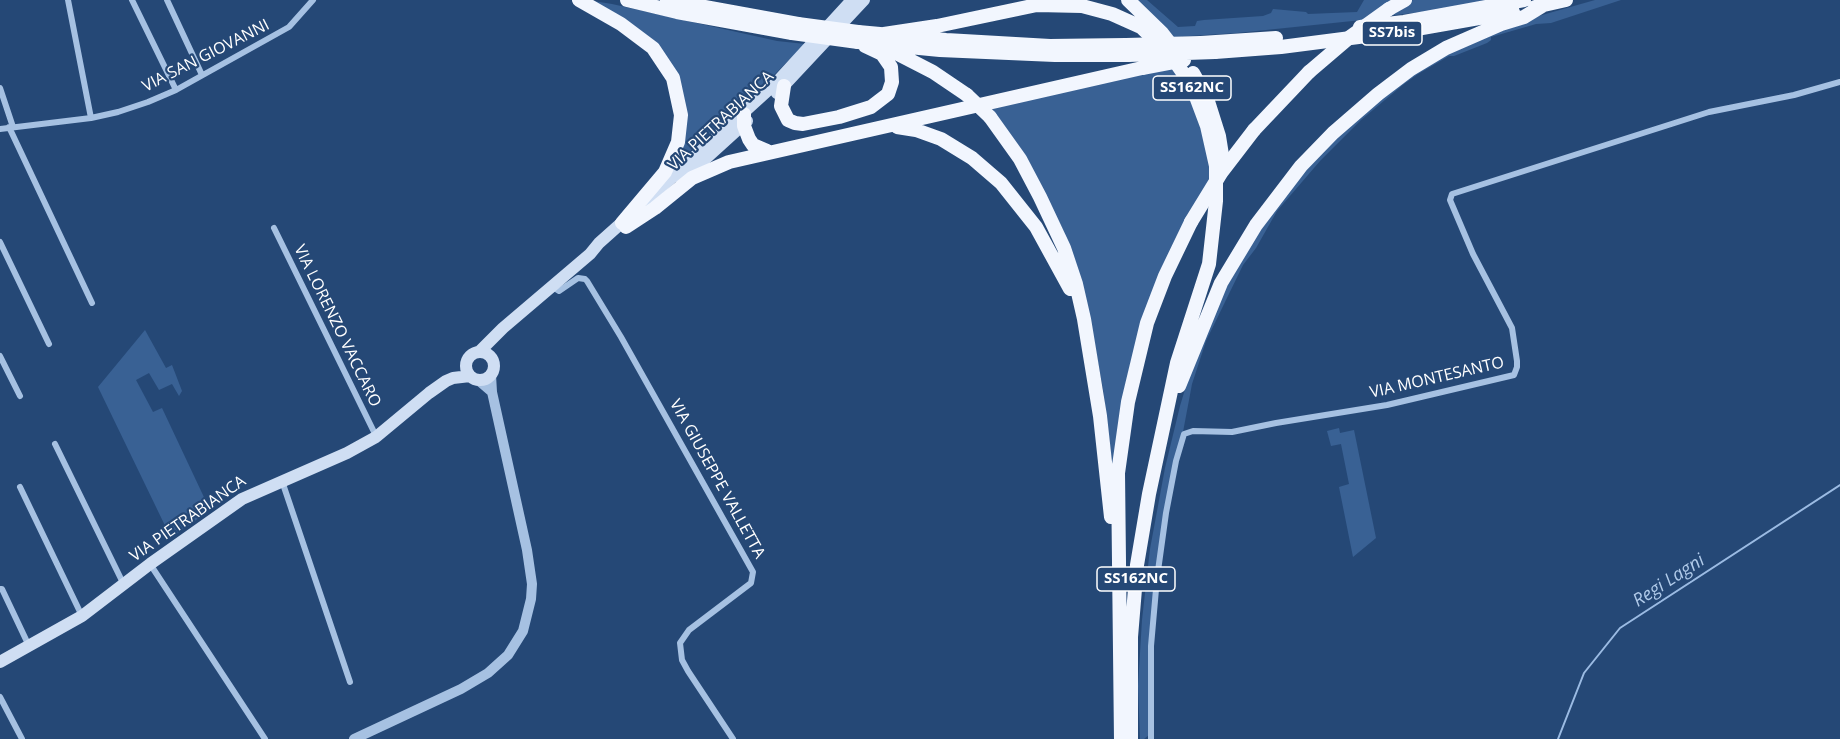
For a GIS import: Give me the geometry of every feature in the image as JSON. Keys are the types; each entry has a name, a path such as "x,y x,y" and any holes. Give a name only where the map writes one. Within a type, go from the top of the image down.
{"highway":[{"path":"579,0 621,24 653,48 673,78 681,114 678,142 664,172 624,225"},
{"name":"SS7bis","path":"627,0 677,12 940,50 1055,55 1279,38 1404,22 1524,0"},
{"name":"SS7bis","path":"667,0 795,29"},
{"path":"1037,4 1051,0"},
{"path":"1128,0 1162,33 1199,80 1219,136 1225,177 1222,215 1209,264"},
{"path":"1121,739 1118,473 1128,402 1147,323 1164,276 1191,222 1221,173 1254,130 1309,72 1350,37 1405,0"},
{"name":"SS7bis","path":"858,37 884,34 1050,46 1215,52 1281,47 1405,31 1566,0"},
{"name":"SS162NC","path":"884,34 937,27 1037,4 1082,6 1112,14 1141,27 1172,57 1192,87 1207,126 1216,166 1216,201 1209,264 1177,363 1149,494 1137,565 1131,637 1131,739"},
{"path":"1165,422 1221,282 1256,225 1301,166 1333,133 1411,69 1446,48 1501,24 1524,17 1542,6"},
{"path":"858,37 933,72 967,95 990,117 1020,159 1040,197 1064,248 1084,319 1100,416 1118,567"},
{"path":"784,86 781,106 788,120 795,123 803,124 830,119 871,107 888,94 892,82 891,67 882,54 858,37"},
{"path":"624,225 655,208 692,178 729,162 1215,52"},
{"path":"744,119 749,139 753,145 766,152"},
{"path":"889,126 916,130 941,139 972,158 1001,183 1036,227 1060,267 1084,319"}],"main road":[{"name":"VIA PIETRABIANCA","path":"744,119 853,5 864,0"},
{"path":"853,5 872,0"},
{"name":"VIA PIETRABIANCA","path":"429,393 442,378 465,363 471,355 479,352 551,286 590,254 599,243 624,225 784,86 853,5"},
{"path":"491,375 494,366 493,347 497,335"},
{"path":"479,352 488,354 493,362"},
{"path":"465,363 467,372 474,378"},
{"name":"VIA PIETRABIANCA","path":"0,662 82,616 150,564 242,499 322,465 376,437 429,393 453,378 483,380 491,375"}],"street":[{"path":"68,0 91,118"},
{"path":"132,0 176,90"},
{"path":"167,0 202,75"},
{"name":"VIA SAN GIOVANNI","path":"0,129 91,118 118,112 176,90 284,31 313,0"},
{"name":"VIA MONTESANTO","path":"1151,739 1151,646 1157,578 1166,513 1176,461 1184,434 1193,431 1232,432 1387,405 1514,375 1517,367 1512,328 1473,254 1450,200 1452,194 1709,112 1794,95 1840,82"},
{"path":"0,88 11,127 92,303"},
{"name":"VIA LORENZO VACCARO","path":"274,228 376,437"},
{"path":"0,242 49,344"},
{"name":"VIA GIUSEPPE VALLETTA","path":"551,286 559,291 578,278 587,281 627,347 753,572 753,578 747,587 689,630 680,642 682,660 688,671 733,739"},
{"path":"0,356 20,396"},
{"path":"354,739 452,693 488,673 508,655 523,631 531,599 532,584 527,550 492,392 491,375"},
{"path":"474,378 492,392"},
{"path":"55,444 124,585"},
{"path":"281,481 350,682"},
{"path":"20,487 82,616"},
{"path":"150,564 266,739"},
{"path":"0,588 30,647"},
{"path":"0,697 22,739"}],"shaded area":[{"path":"587,0 777,41 805,44 747,102 674,165 675,72"},
{"path":"1135,0 1147,0 1178,27 1195,26 1197,21 1204,20 1263,16 1271,13 1273,9 1308,14 1357,12 1364,0 1394,0 1362,20 1173,37"},
{"path":"1413,0 1488,0 1439,10 1387,16"},
{"path":"1595,0 1621,0 1551,23 1536,24 1491,37 1487,43 1449,56 1404,84 1361,120 1320,161 1277,211 1256,248 1243,265 1206,341 1192,384 1155,581 1149,735 1140,739 1138,686 1142,620 1150,549 1165,468 1193,363 1225,286 1284,193 1342,129 1430,61 1507,25"},
{"path":"1176,67 1195,102 1213,176 1145,315 1123,395 1113,469 1103,389 1086,298 1064,232 1034,172 987,107"},
{"path":"145,330 166,368 172,365 182,391 179,396 172,384 159,390 149,373 136,380 153,412 162,408 210,510 171,538 98,387"},
{"path":"1339,428 1340,433 1354,430 1376,538 1353,557 1339,487 1349,484 1341,444 1331,446 1327,431"}],"waterway":[{"name":"Regi Lagni","path":"1558,739 1584,673 1620,628 1840,485"}]}
